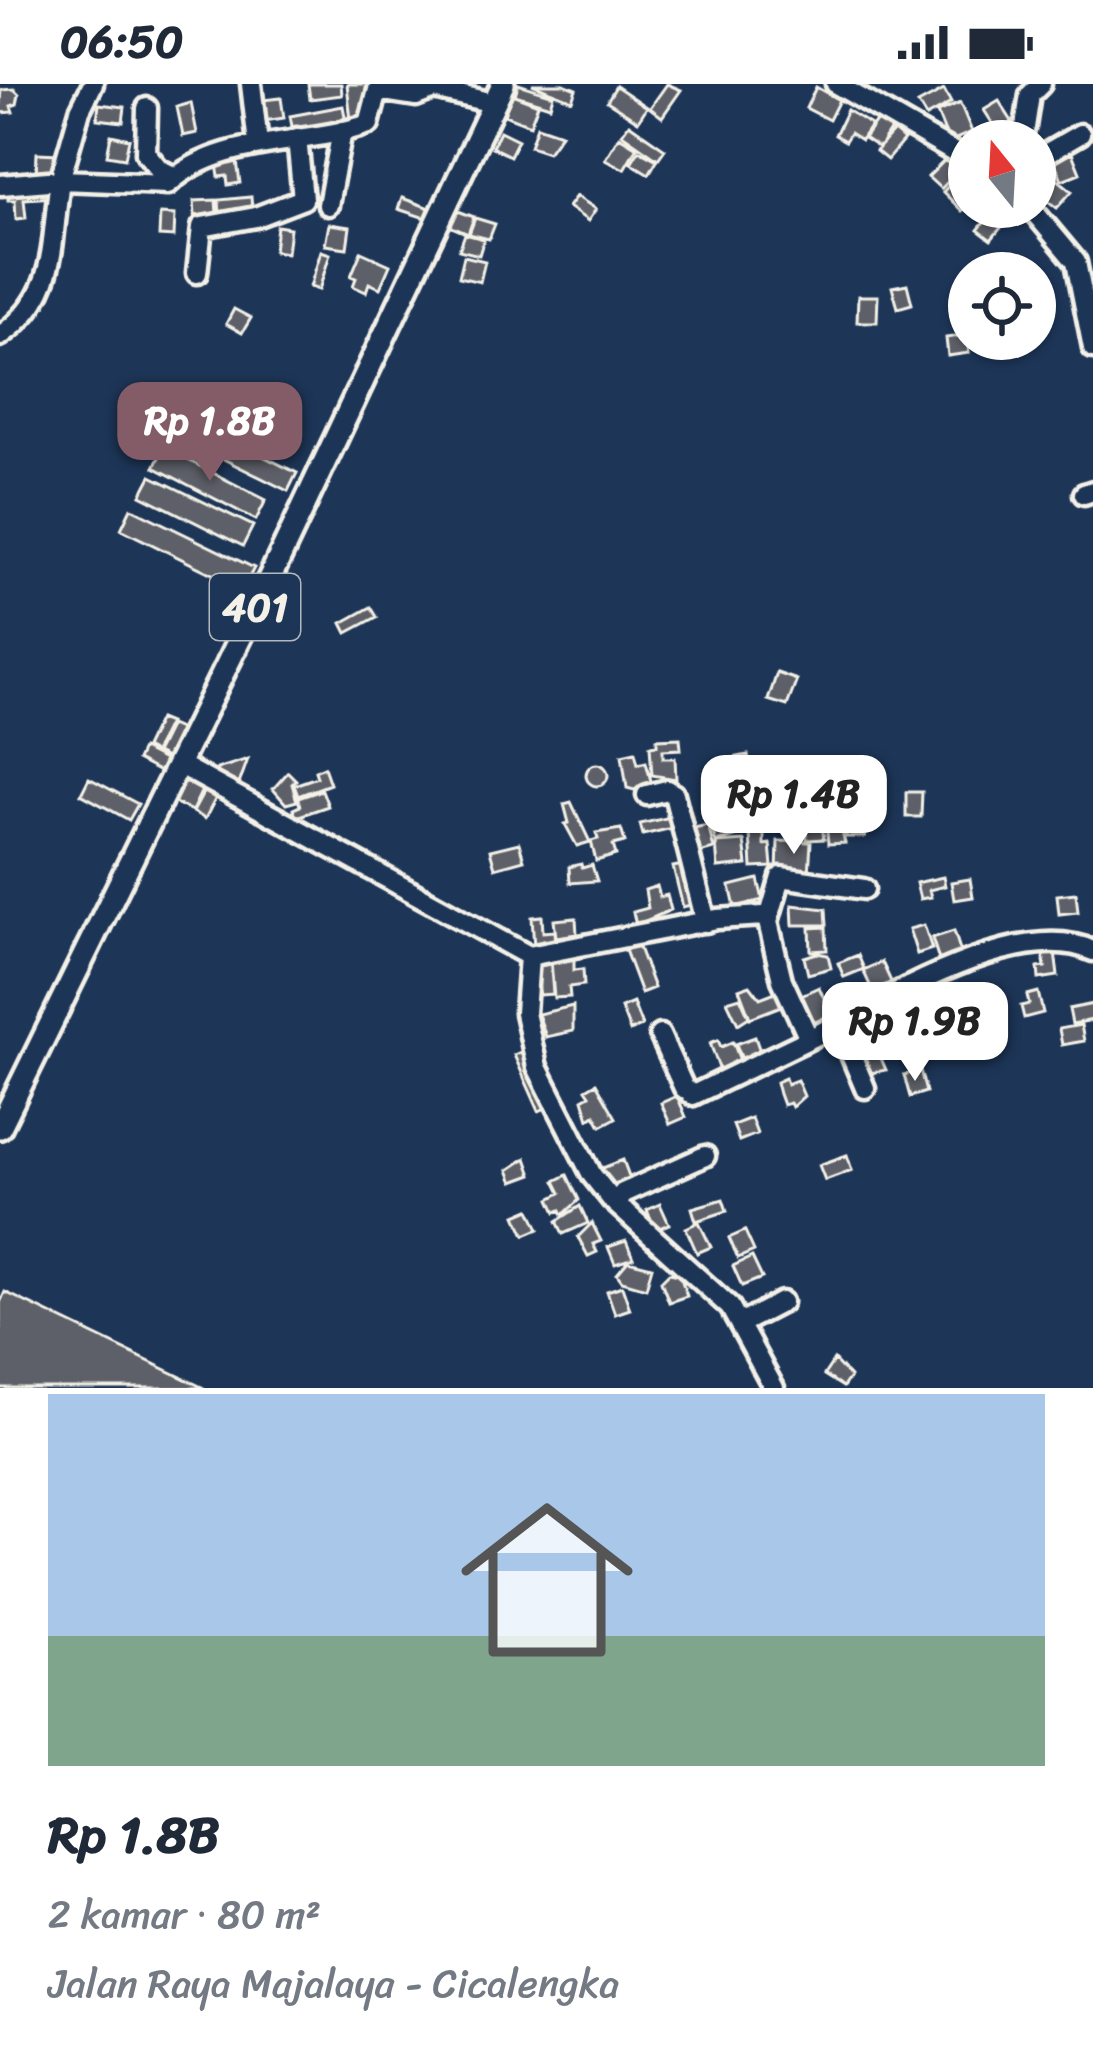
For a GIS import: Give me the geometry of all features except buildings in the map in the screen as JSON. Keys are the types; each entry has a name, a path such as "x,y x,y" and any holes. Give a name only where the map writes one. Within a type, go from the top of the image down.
{"main road":[{"name":"401","path":"0,1127 498,94"}],"street":[{"path":"0,336 29,314 46,283 60,180 80,110 93,84"},
{"path":"251,84 258,144"},
{"path":"836,84 864,91 948,146"},
{"path":"1026,120 1030,95 1041,84"},
{"path":"1,185 60,180 168,184 199,162 258,144 369,124 378,90 416,96 434,89 498,94"},
{"path":"146,108 146,153 158,169 175,177"},
{"path":"328,205 342,131"},
{"path":"1056,148 1080,134"},
{"path":"197,273 202,227 256,218 303,199 297,138"},
{"path":"1048,228 1076,262 1093,348"},
{"path":"178,764 529,956 750,914 768,922"},
{"path":"647,795 667,790 674,794 706,922"},
{"path":"809,1039 782,980 768,922 781,877 864,889"},
{"path":"661,1035 684,1088 693,1094 980,958 1055,941 1093,951"},
{"path":"529,956 525,1013 537,1067 580,1156 615,1203 723,1300 774,1388"},
{"path":"838,1024 865,1088"},
{"path":"615,1203 623,1193 705,1156"},
{"path":"740,1324 782,1302"}]}
